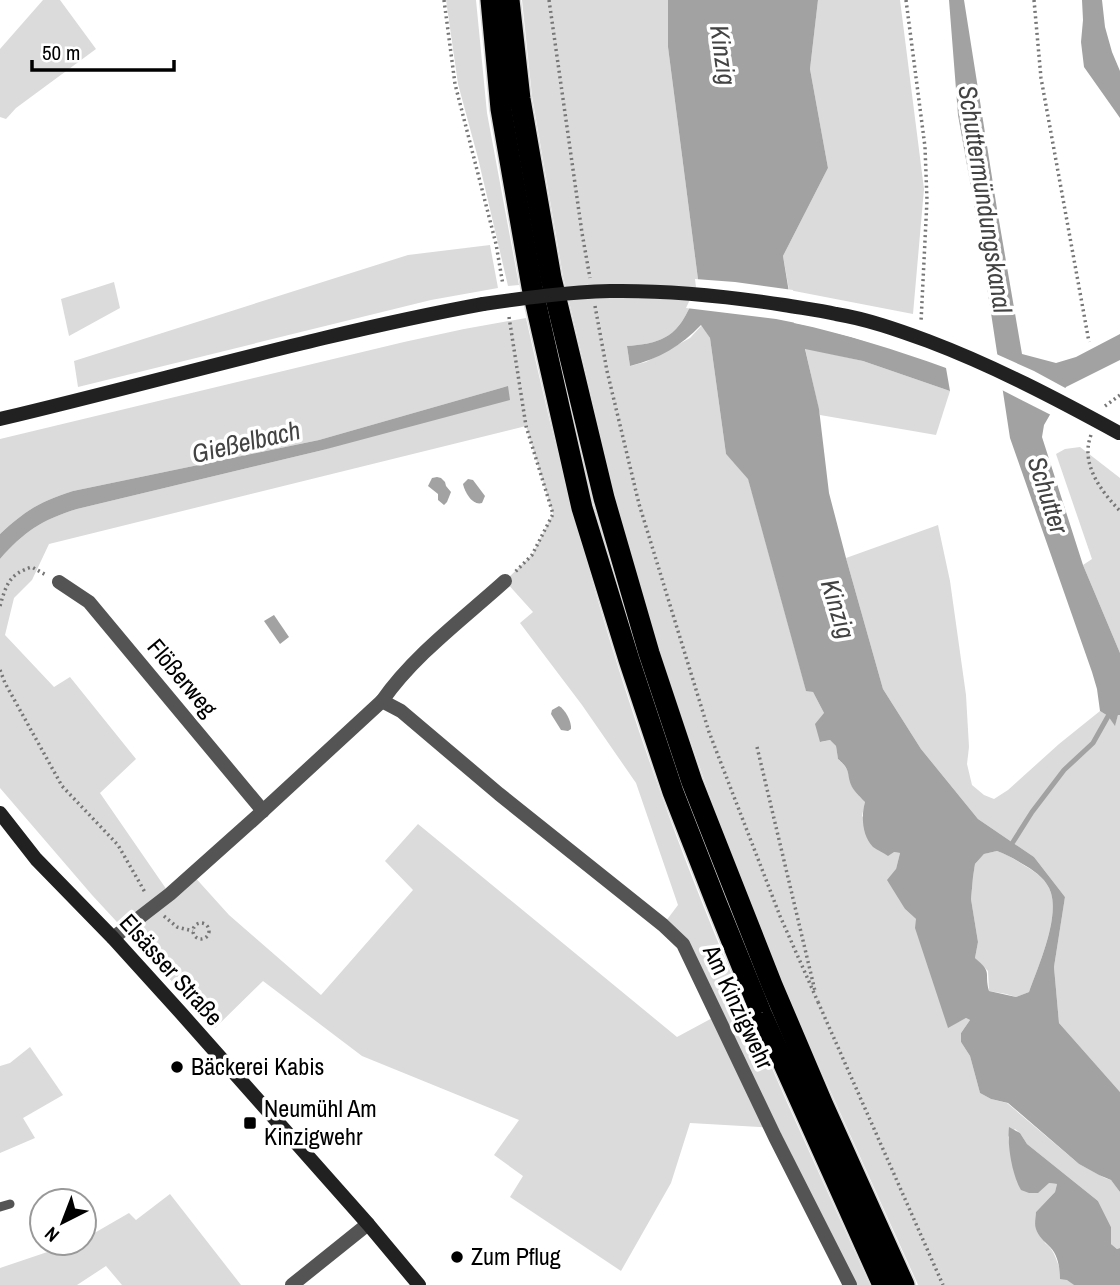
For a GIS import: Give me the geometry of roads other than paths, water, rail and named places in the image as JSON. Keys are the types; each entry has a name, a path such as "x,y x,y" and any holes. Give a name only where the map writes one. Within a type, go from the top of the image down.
{"highway":[{"path":"491,0 501,109 532,287 586,520 673,792 761,1013 883,1285"},
{"path":"509,0 520,99 551,278 604,498 649,653 692,782 748,926 818,1093 904,1285"}],"street":[{"path":"0,419 429,314 483,303 609,291 670,292 744,299 838,314 875,324 971,358 1061,401 1119,434"},
{"path":"113,939 170,894 263,811 382,701 396,681 422,655 505,581"},
{"name":"Flößerweg","path":"59,582 89,602 263,811"},
{"name":"Am Kinzigwehr","path":"382,701 401,711 683,944 775,1137 850,1285"},
{"name":"Elsässer Straße","path":"0,813 36,859 113,939 368,1224 419,1285"},
{"path":"292,1285 368,1224"}],"water":[{"name":"Kinzig","path":"668,0 818,0 810,69 828,168 783,256 794,323 871,343 946,368 950,391 863,361 805,349 819,409 829,493 883,689 921,749 978,819 1034,857 1065,897 1054,967 1059,1023 1120,1092 1120,1192 1111,1180 1079,1164 1008,1103 980,1093 970,1056 961,1042 961,1033 970,1020 966,1018 948,1028 915,928 916,919 905,909 887,880 896,869 900,853 894,852 888,856 869,842 863,826 865,802 852,787 847,770 838,759 836,746 830,740 820,742 815,724 824,713 813,692 806,691 748,479 726,454 710,338 701,325 669,351 630,366 627,346 656,341 674,331 687,313 699,287 668,47","holes":["997,851 1041,877 1049,888 1053,904 1050,930 1029,992 1016,997 989,991 986,970 975,958 978,942 971,899 975,864 984,854"]},
{"path":"949,0 964,0 1022,354 1056,363 1076,357 1120,334 1120,360 1066,387 1044,425 1042,437 1083,565 1120,653 1120,715 1115,726 1108,716 1100,711 1092,672 1010,438 958,115"},
{"path":"1082,0 1102,0 1105,27 1120,71 1120,118 1084,67 1081,42"},
{"path":"508,386 510,400 323,450 64,513 34,528 0,559 0,534 34,508 61,495 319,440"},
{"path":"437,477 445,482 451,492 444,505 438,500 438,494 428,486 432,478"},
{"path":"468,479 473,480 485,496 482,503 476,503 468,495 463,484"},
{"path":"274,615 289,637 280,644 264,621"},
{"path":"559,706 569,719 571,729 568,731 561,730 551,714 552,710"},
{"path":"1009,1127 1020,1133 1027,1144 1098,1201 1111,1227 1111,1244 1117,1249 1120,1248 1120,1285 1074,1285 1060,1279 1055,1254 1038,1234 1035,1225 1036,1212 1055,1192 1057,1184 1049,1183 1038,1193 1021,1190 1011,1159"}],"waterway":[{"path":"1013,842 1064,770 1093,743 1111,711"}],"place":[{"name":"Bäckerei Kabis","path":"177,1067"},
{"name":"Neumühl Am Kinzigwehr","path":"250,1123"},
{"name":"Zum Pflug","path":"457,1257"}],"water label":[{"name":"Schuttermündungskanal","path":"985,199"},
{"name":"Gießelbach","path":"246,442"},
{"name":"Schutter","path":"1048,495"}]}
